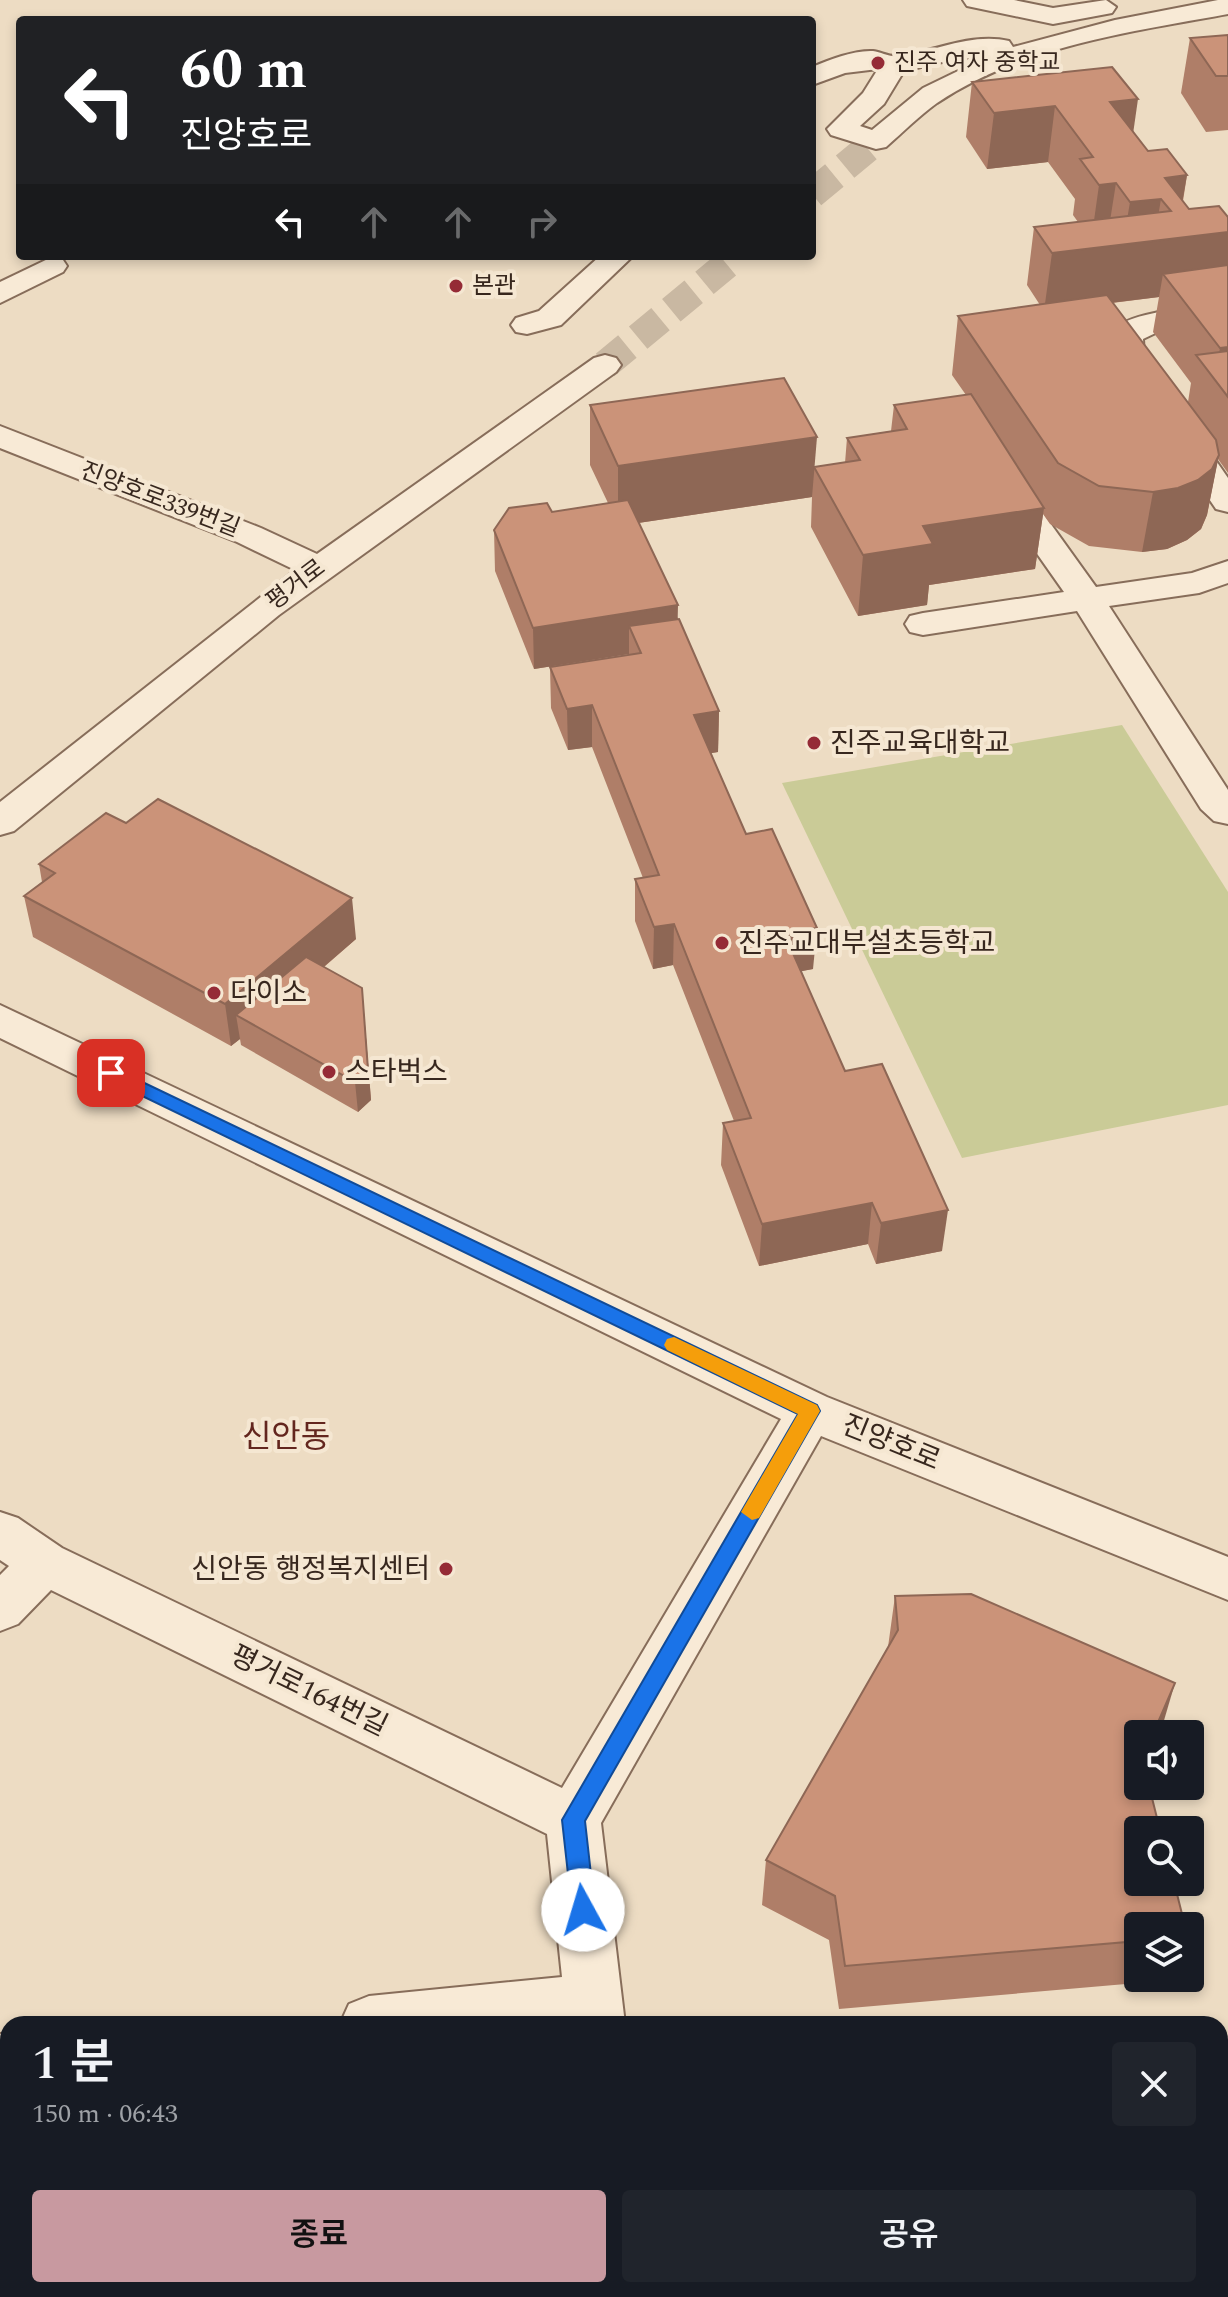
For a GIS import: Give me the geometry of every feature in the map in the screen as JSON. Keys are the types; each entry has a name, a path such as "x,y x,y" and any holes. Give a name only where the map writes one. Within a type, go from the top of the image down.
{"street":[{"path":"976,0 1053,16 1151,0"},
{"path":"816,75 837,66 872,59 894,65 955,51 1081,36 1228,6"},
{"path":"894,65 874,98 841,129 876,141 932,94 968,75 1081,36"},
{"path":"527,325 550,318 614,260"},
{"path":"0,294 52,266"},
{"path":"1228,312 1158,321 1127,334 1128,357 1228,502"},
{"name":"평거로","path":"0,822 318,568 605,365"},
{"name":"진양호로339번길","path":"0,436 249,535 318,568"},
{"path":"986,459 1087,599 1215,800 1228,812"},
{"path":"923,624 1199,582 1228,571"},
{"name":"진양호로","path":"0,1020 810,1411 1228,1579"},
{"path":"519,2016 594,2012 573,1820 810,1411"},
{"name":"평거로164번길","path":"0,1533 44,1563 573,1820"},
{"path":"0,1609 44,1563"}],"green space":[{"path":"1122,725 1228,892 1228,1105 962,1158 782,783"}],"building":[{"path":"1228,35 1228,76 1216,76 1190,38"},
{"path":"1112,67 1138,99 1110,102 1148,151 1167,149 1187,175 1165,178 1189,209 1219,206 1228,217 1228,232 1052,253 1034,227 1171,211 1161,199 1130,202 1116,183 1099,185 1080,159 1093,157 1055,106 994,113 972,82"},
{"path":"1228,265 1228,347 1220,348 1163,274"},
{"path":"1107,295 1216,440 1219,455 1212,469 1198,480 1178,488 1153,492 1099,486 1058,463 958,316"},
{"path":"1228,351 1228,397 1196,355"},
{"path":"784,378 817,437 618,466 590,405"},
{"path":"971,394 1044,508 923,526 933,544 863,555 814,467 860,460 847,438 907,429 894,405"},
{"path":"628,500 678,605 533,628 494,530 509,508 547,503 552,512"},
{"name":"진주교대부설초등학교","path":"679,619 719,711 694,715 746,834 772,829 817,928 784,933 845,1071 882,1064 948,1210 881,1223 872,1203 762,1224 723,1123 751,1118 674,924 654,927 635,879 659,875 592,705 567,709 550,667 641,653 629,626"},
{"name":"다이소","path":"158,799 352,898 225,1004 24,896 55,873 39,864 106,813 126,823"},
{"name":"스타벅스","path":"306,957 362,988 368,1070 355,1082 236,1015"},
{"path":"971,1594 1175,1683 1159,1720 1124,1720 1124,1800 1152,1800 1156,1816 1124,1816 1124,1896 1178,1896 1182,1912 1124,1912 1124,1942 845,1966 835,1896 766,1860 898,1630 895,1596"}],"tunnel":[{"path":"816,191 876,141"},
{"path":"605,365 732,260"}],"slow traffic":[{"path":"674,1345 810,1411 752,1512"}],"place":[{"name":"진주 여자 중학교","path":"878,63"},
{"name":"본관","path":"456,286"},
{"name":"진주교육대학교","path":"814,743"},
{"name":"진주교대부설초등학교","path":"722,943"},
{"name":"다이소","path":"214,993"},
{"name":"스타벅스","path":"329,1072"},
{"name":"신안동 행정복지센터","path":"446,1569"}],"district":[{"name":"신안동","path":"286,1437"}],"route":[{"path":"111,1073 810,1411 573,1820 583,1910"}]}
